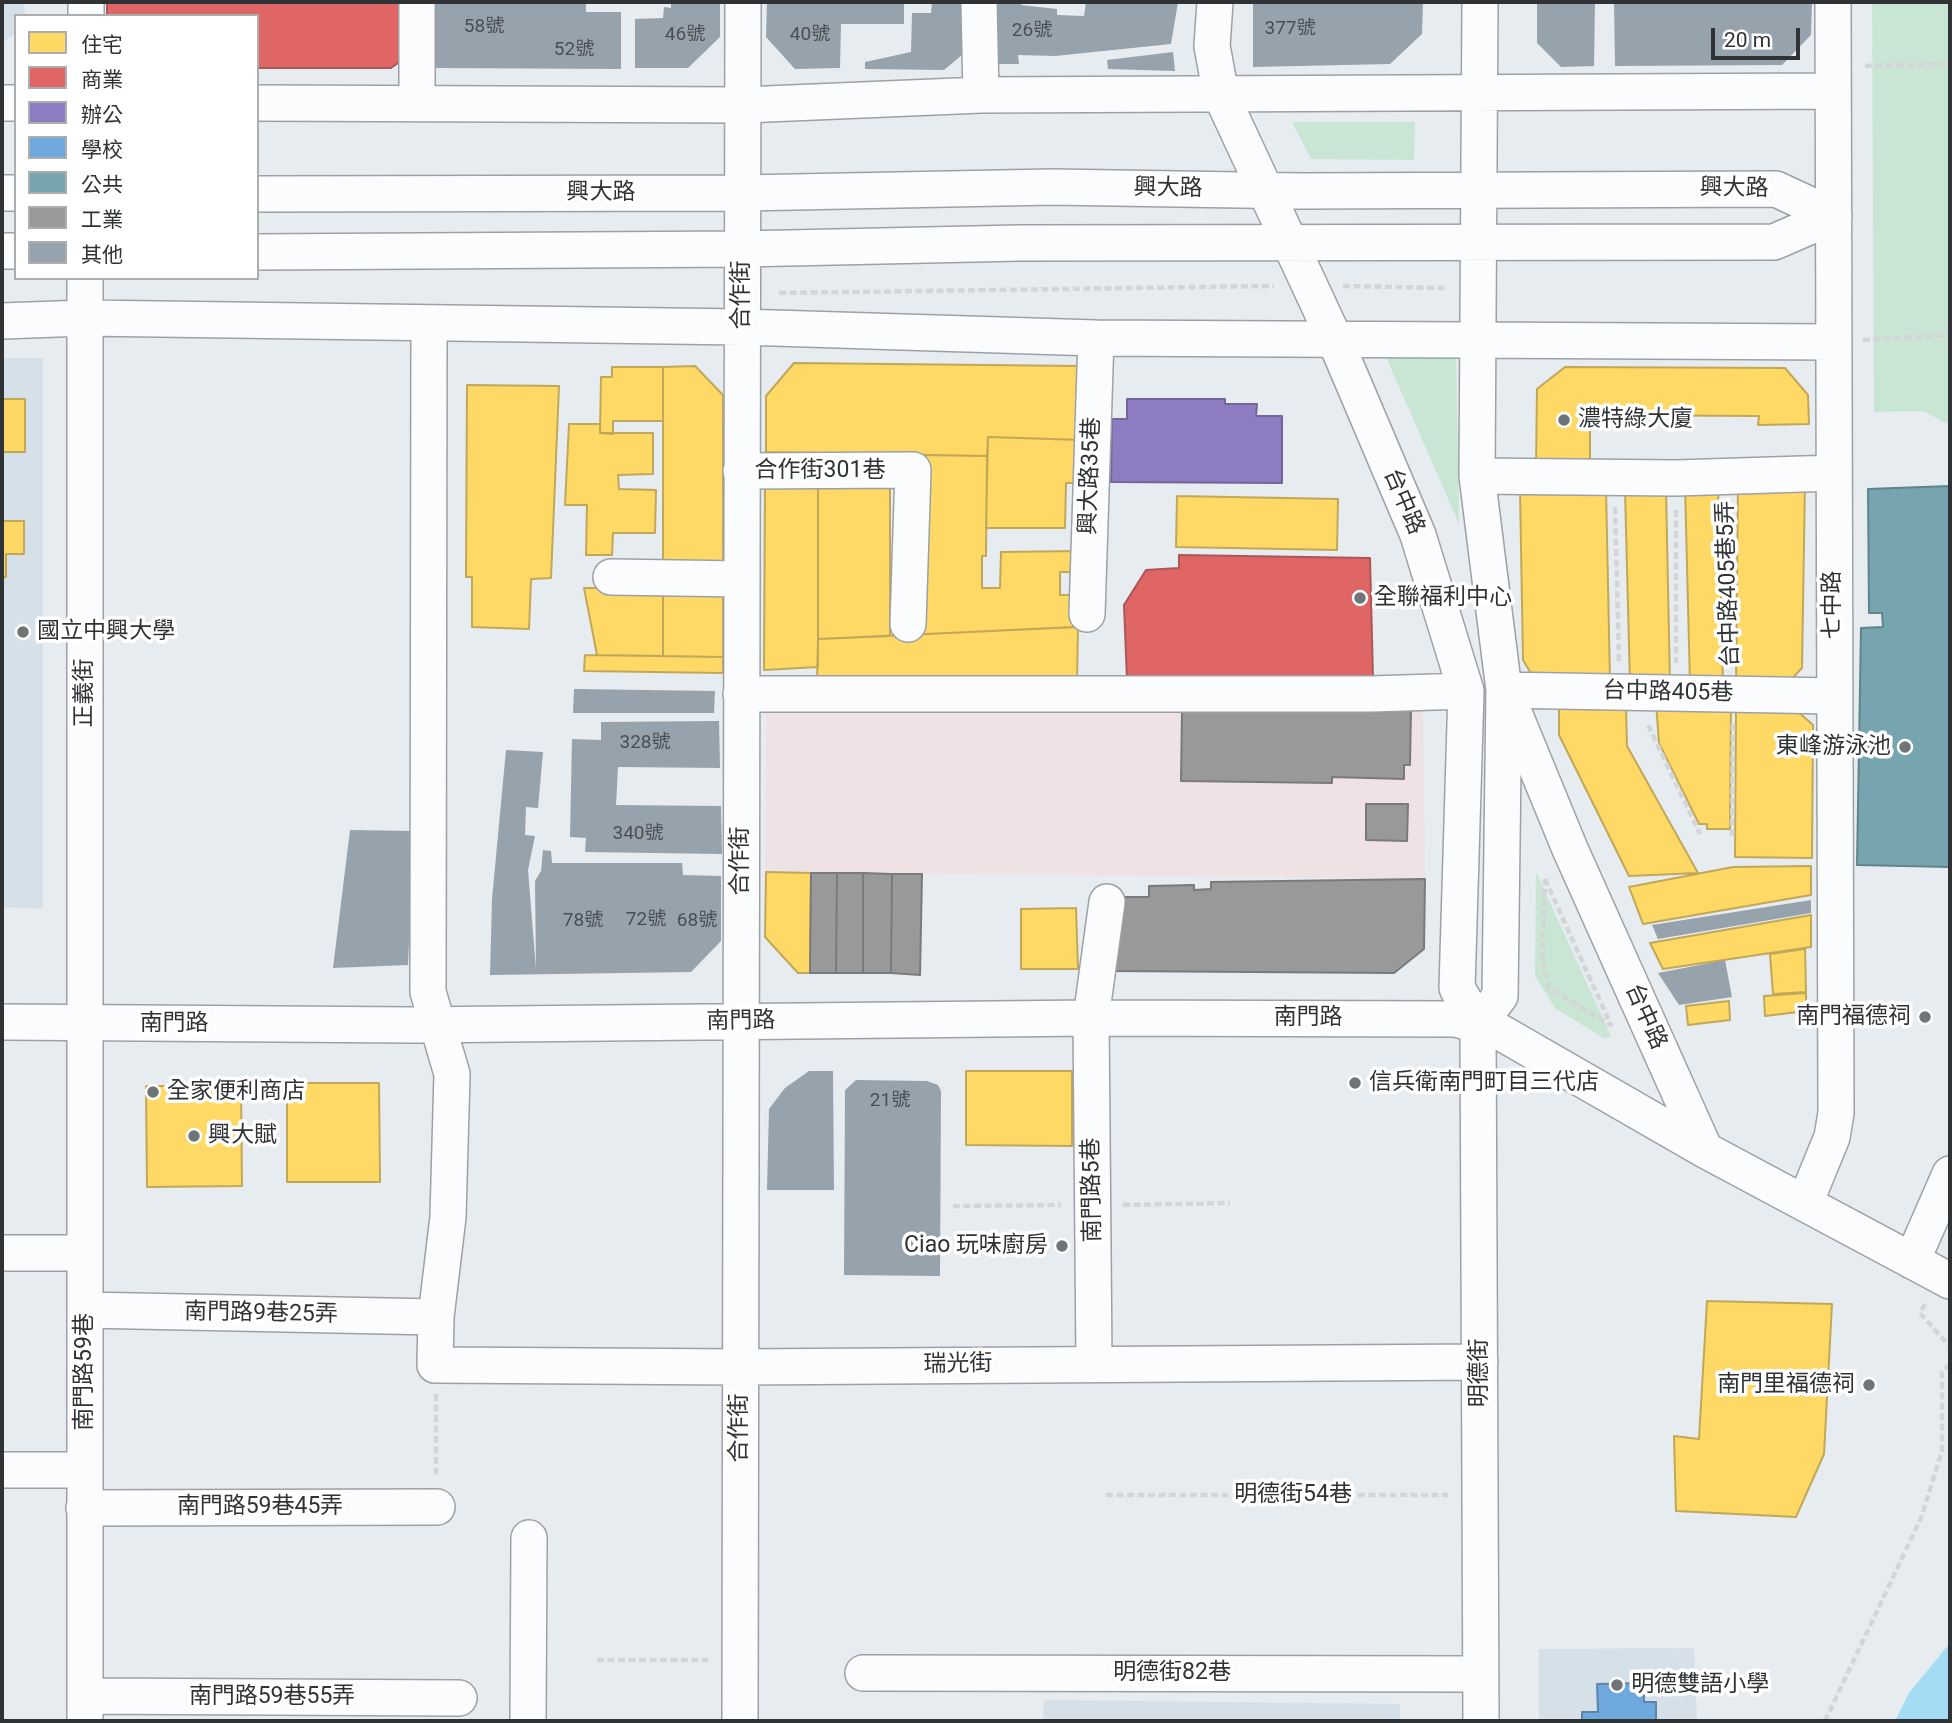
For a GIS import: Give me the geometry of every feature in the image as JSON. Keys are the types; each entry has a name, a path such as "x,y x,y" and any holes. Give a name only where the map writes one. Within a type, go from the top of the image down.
{"street":[{"path":"417,2 417,102"},
{"name":"合作街","path":"740,1721 743,2"},
{"path":"979,2 981,94"},
{"name":"台中路","path":"1215,2 1212,46 1221,94 1335,340 1419,536 1466,691 1457,988 1478,1025 1500,996 1504,690 1478,476 1480,2"},
{"name":"七中路","path":"1805,1203 1832,1137 1836,1113 1833,2"},
{"path":"259,103 743,105 981,94 1479,93 1833,79"},
{"name":"興大路","path":"259,194 743,193 1052,187 1265,190 1776,189 1834,216"},
{"path":"259,252 1019,243 1774,242 1834,216"},
{"name":"正義街","path":"85,280 85,1023"},
{"path":"2,321 85,318 429,323 742,310 1096,338 1834,342"},
{"path":"429,323 428,992 452,1074 449,1217 436,1317 435,1365"},
{"name":"興大路35巷","path":"1087,614 1096,338"},
{"name":"合作街301巷","path":"741,471 913,470 908,624"},
{"path":"1478,476 1675,478 1726,474 1834,473"},
{"path":"611,577 742,579"},
{"name":"台中路","path":"1504,690 1570,849 1705,1150"},
{"name":"台中路405巷","path":"1504,690 1833,696"},
{"path":"741,694 1371,694 1466,691"},
{"name":"南門路5巷","path":"1094,1363 1091,1018 1107,902"},
{"name":"南門路","path":"2,1022 437,1024 1091,1018 1456,1018 1478,1025"},
{"name":"南門路59巷","path":"85,1023 85,1709"},
{"path":"1478,1025 1500,1032 1705,1150 1934,1273 1950,1174"},
{"name":"明德街","path":"1478,1025 1481,1721"},
{"path":"2,1253 85,1254"},
{"name":"南門路9巷25弄","path":"85,1310 436,1317"},
{"name":"瑞光街","path":"435,1365 740,1367 1480,1362"},
{"path":"2,1470 85,1470"},
{"name":"南門路59巷45弄","path":"84,1508 437,1507"},
{"path":"528,1721 529,1538"},
{"name":"明德街82巷","path":"863,1673 1481,1674"},
{"name":"南門路59巷55弄","path":"85,1709 459,1698"}],"path":[{"path":"1833,79 1950,64"},
{"path":"742,310 1310,285 1479,288"},
{"path":"1834,342 1950,335"},
{"name":"台中路405巷5弄","path":"1726,474 1732,694 1732,836"},
{"path":"1615,478 1647,694"},
{"path":"1675,478 1647,694 1647,722 1700,834"},
{"path":"1545,879 1611,1025 1549,988 1542,956 1545,879"},
{"path":"953,1206 1230,1203"},
{"path":"1934,1273 1920,1313 1950,1348"},
{"path":"1825,1721 1921,1518 1942,1451 1942,1372 1950,1364"},
{"path":"435,1365 437,1507"},
{"name":"明德街54巷","path":"1106,1495 1481,1495"},
{"path":"597,1660 740,1660"}],"shaded area":[{"path":"2,2 24,2 25,14 14,14 14,34 4,42"},
{"name":"國立中興大學","path":"2,358 43,358 43,909 2,907"},
{"path":"1423,709 1425,879 765,872 766,711"},
{"name":"明德雙語小學","path":"1694,1648 1697,1721 1539,1721 1539,1649"},
{"path":"1044,1700 1400,1704 1400,1721 1043,1721"}],"green space":[{"path":"1872,2 1950,2 1950,425 1923,411 1874,412"},
{"path":"1292,122 1415,122 1414,160 1311,159"},
{"path":"1456,356 1459,524 1386,357"},
{"path":"1536,872 1611,1036 1605,1039 1555,1008 1535,976"}],"water":[{"path":"1950,1643 1950,1721 1895,1721 1909,1693"}],"building: 住宅":[{"path":"794,363 1081,366 1082,440 988,437 987,456 766,452 766,396"},
{"path":"695,366 723,395 723,657 663,656 663,367"},
{"path":"612,367 663,367 663,421 613,421 613,434 600,433 601,377 612,377"},
{"name":"濃特綠大廈","path":"1565,367 1785,368 1808,395 1809,424 1758,425 1759,416 1590,415 1590,466 1536,466 1537,389"},
{"path":"467,385 559,386 551,578 531,579 529,629 472,627 472,577 466,577"},
{"path":"2,399 25,399 25,452 2,452"},
{"path":"569,424 600,424 600,433 653,433 653,474 618,475 619,489 656,490 655,533 613,533 612,555 586,555 587,505 565,505"},
{"path":"988,437 1082,440 1081,483 1066,483 1065,528 986,528"},
{"path":"917,455 987,456 986,556 982,556 982,588 1000,588 1001,552 1080,551 1080,572 1060,572 1060,595 1073,595 1073,627 907,635"},
{"path":"1738,481 1805,481 1802,668 1785,686 1736,686"},
{"path":"765,483 818,483 818,667 764,670"},
{"path":"818,483 890,483 890,636 818,639"},
{"path":"1718,485 1723,683 1690,684 1685,486"},
{"path":"1606,487 1610,681 1536,682 1523,660 1520,489"},
{"path":"1666,489 1670,684 1630,685 1625,490"},
{"path":"1177,496 1338,499 1337,550 1176,547"},
{"path":"2,521 24,521 24,554 6,554 6,577 2,577"},
{"path":"663,567 663,656 597,655 584,588 606,588"},
{"path":"1078,627 1077,681 817,681 818,639"},
{"path":"585,655 723,657 723,673 584,671"},
{"path":"1736,702 1787,702 1813,725 1812,858 1735,857"},
{"path":"1559,703 1626,706 1627,746 1698,873 1629,876 1559,735"},
{"path":"1656,703 1731,704 1730,829 1707,829 1707,824 1699,824 1659,743"},
{"path":"1811,866 1811,895 1643,924 1629,887 1733,867"},
{"path":"766,872 811,873 810,973 798,973 765,937"},
{"path":"1076,908 1078,969 1021,969 1021,909"},
{"path":"1811,915 1811,947 1663,969 1650,943"},
{"path":"1805,949 1806,992 1773,994 1770,954"},
{"path":"1806,993 1806,1011 1765,1016 1764,996"},
{"path":"1729,1001 1730,1020 1688,1025 1686,1006"},
{"path":"966,1071 1072,1071 1072,1146 966,1145"},
{"name":"興大賦","path":"287,1083 379,1083 380,1182 287,1182"},
{"name":"興大賦","path":"146,1086 241,1086 242,1186 147,1187"},
{"path":"1707,1301 1832,1304 1824,1454 1796,1517 1676,1511 1674,1436 1699,1439"}],"building: 商業":[{"path":"107,2 404,2 405,58 391,68 259,68 259,14 107,14"},
{"path":"1179,555 1370,558 1373,679 1127,680 1124,605 1146,570 1179,568"}],"building: 辦公":[{"path":"1127,399 1225,399 1225,404 1257,404 1256,416 1282,416 1282,483 1111,482 1112,419 1127,419"}],"building: 學校":[{"path":"1644,1683 1644,1702 1656,1702 1656,1721 1582,1721 1582,1712 1598,1712 1597,1684"}],"building: 公共":[{"name":"東峰游泳池","path":"1950,486 1950,867 1857,865 1861,628 1883,627 1882,613 1869,613 1868,489"}],"building: 工業":[{"path":"1182,710 1411,710 1410,765 1404,765 1404,779 1332,777 1332,783 1181,781"},
{"path":"1366,804 1408,804 1407,841 1366,840"},
{"path":"811,873 837,873 836,973 810,973"},
{"path":"837,873 863,873 863,973 836,973"},
{"path":"863,873 892,874 891,973 863,973"},
{"path":"892,874 922,874 920,975 891,973"},
{"path":"1425,879 1424,949 1394,973 1110,971 1110,897 1149,897 1149,886 1194,885 1194,890 1211,889 1211,882"}],"building: 其他":[{"path":"430,2 586,2 586,12 621,12 621,69 430,68"},
{"path":"671,2 720,2 720,37 688,68 635,68 635,19 663,18 664,7 671,8"},
{"path":"767,2 904,2 904,24 841,24 840,68 795,69 766,37"},
{"path":"932,2 962,2 963,54 944,70 865,69 865,62 911,52 912,13 931,13"},
{"path":"994,2 1021,2 1021,5 1057,9 1057,15 1084,16 1086,2 1178,2 1171,44 1055,56 1018,55 1019,64 995,64"},
{"path":"1253,2 1423,2 1422,34 1390,64 1253,67"},
{"path":"1537,2 1595,2 1594,66 1561,67 1537,43"},
{"path":"1614,2 1812,2 1811,35 1782,65 1615,66"},
{"path":"1173,52 1175,71 1108,69 1107,60"},
{"path":"574,689 715,691 714,713 573,713"},
{"path":"719,721 720,768 618,767 616,805 721,806 722,854 585,852 586,838 570,837 572,739 601,740 601,722"},
{"path":"506,750 543,752 538,808 526,807 525,835 535,836 528,870 536,969 535,881 541,871 543,850 551,851 552,863 682,863 683,875 721,876 721,941 691,972 490,975 492,899"},
{"path":"350,830 414,831 408,965 333,968"},
{"path":"1811,900 1811,913 1658,939 1652,925"},
{"path":"1725,960 1732,997 1679,1005 1658,973"},
{"path":"809,1071 833,1071 834,1190 767,1190 769,1109 785,1088"},
{"path":"856,1080 927,1081 938,1085 941,1091 940,1276 844,1275 845,1090"}],"place":[{"name":"濃特綠大廈","path":"1564,420"},
{"name":"全聯福利中心","path":"1360,598"},
{"name":"國立中興大學","path":"23,632"},
{"name":"東峰游泳池","path":"1905,747"},
{"name":"南門福德祠","path":"1925,1017"},
{"name":"信兵衛南門町目三代店","path":"1355,1083"},
{"name":"全家便利商店","path":"153,1092"},
{"name":"興大賦","path":"194,1136"},
{"name":"Ciao 玩味廚房","path":"1062,1246"},
{"name":"南門里福德祠","path":"1869,1385"},
{"name":"明德雙語小學","path":"1617,1685"}]}
